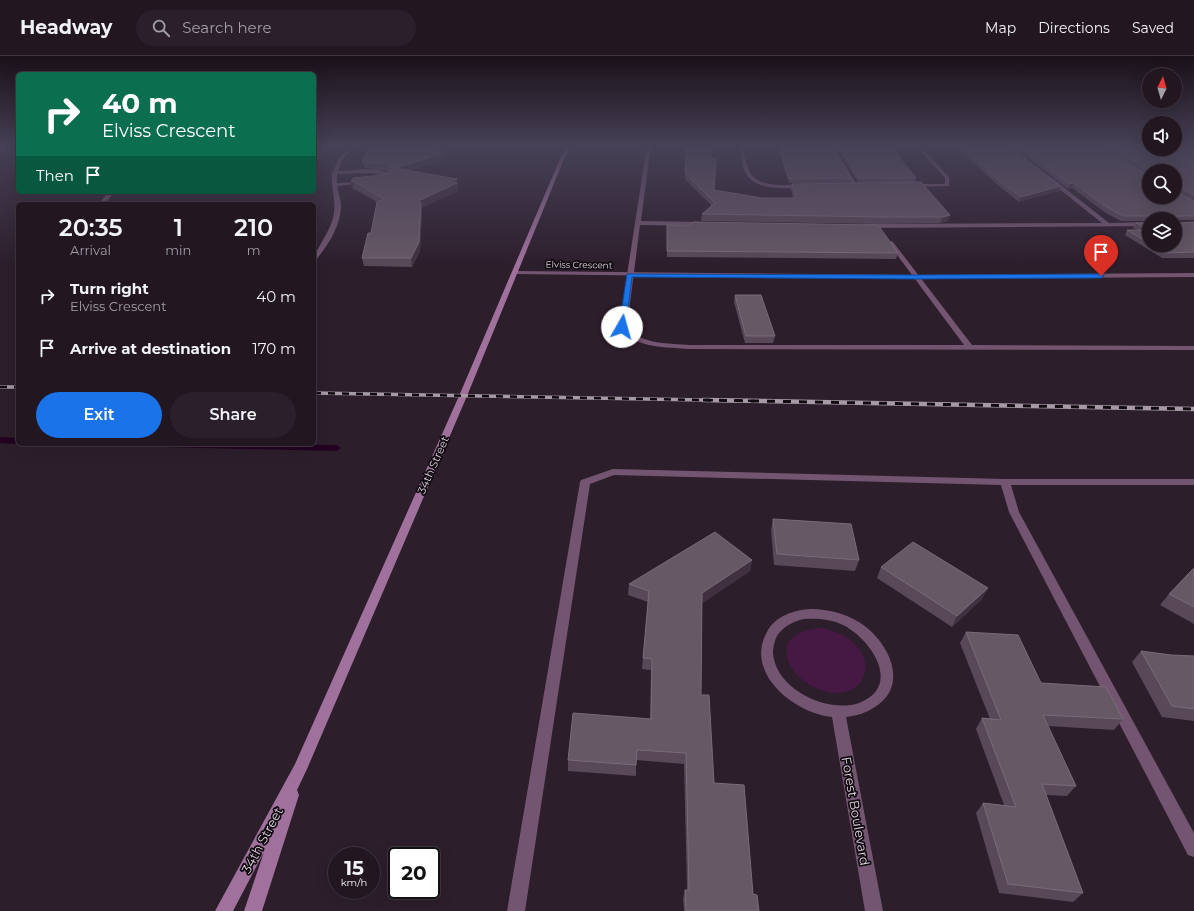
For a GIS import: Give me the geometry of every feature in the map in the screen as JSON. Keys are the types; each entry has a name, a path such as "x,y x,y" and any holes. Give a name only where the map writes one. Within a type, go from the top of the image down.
{"main road":[{"name":"34th Street","path":"224,911 300,769 463,396 551,185"},
{"name":"34th Street","path":"253,911 300,769"}],"street":[{"path":"316,257 322,250 333,230 338,206 334,185"},
{"path":"643,185 622,327 626,334 638,340 656,344 690,347 1194,348"},
{"path":"772,185 811,186"},
{"path":"906,186 946,185"},
{"path":"1057,185 1108,224"},
{"path":"848,186 863,186"},
{"path":"638,223 708,224"},
{"path":"856,226 1142,224"},
{"path":"879,227 883,233"},
{"path":"888,239 915,277 970,348"},
{"name":"Elviss Crescent","path":"515,273 915,277 1194,275"},
{"path":"516,911 586,482 614,472 1005,482 1194,482"},
{"path":"1005,482 1014,512 1194,849"},
{"path":"815,614 833,616 851,623 861,630 878,647 886,662 888,678 883,691 873,703 857,710 838,711 820,708 802,701 787,690 775,677 769,664 766,650 769,638 776,627 786,619 800,615 815,614"},
{"name":"Forest Boulevard","path":"838,711 874,911"}],"shaded area":[{"path":"823,628 845,636 858,648 865,661 864,674 858,685 847,691 830,692 810,685 795,673 788,660 787,648 793,637 804,631"}],"building":[{"path":"360,185 453,185 418,201 421,203 419,242 411,258 362,258 368,233 371,233 377,202 384,199"},
{"path":"697,185 714,185 714,190 762,198 796,198 792,185 924,185 950,215 942,217 881,217 702,214 715,203"},
{"path":"1004,185 1061,186 1021,197"},
{"path":"1076,185 1142,185 1142,204 1182,204 1182,195 1194,201 1194,216 1182,216 1182,212 1142,212 1142,216 1124,216 1108,208"},
{"path":"1182,185 1194,185 1194,195 1182,189"},
{"path":"693,222 878,225 898,253 667,251 667,225 689,226"},
{"path":"1194,222 1194,252 1165,253 1163,252 1182,252 1182,223"},
{"path":"1127,230 1142,230 1142,239"},
{"path":"735,295 761,295 775,336 746,336"},
{"path":"773,519 851,524 859,560 777,554"},
{"path":"715,532 752,560 702,593 701,695 709,695 714,783 744,785 753,894 757,895 759,911 686,911 685,890 689,890 686,753 637,750 636,765 568,760 573,713 651,719 652,659 643,658 649,591 629,584"},
{"path":"913,542 988,588 957,616 881,567"},
{"path":"1194,568 1194,607 1169,594"},
{"path":"966,632 1018,635 1041,683 1106,687 1123,719 1043,715 1076,786 1042,784 1083,893 1008,884 983,803 1016,807 982,718 1001,720"},
{"path":"1141,651 1194,656 1194,709 1172,706"}],"waterway":[{"path":"0,440 16,441"},
{"path":"250,446 337,448"}],"railway":[{"path":"0,387 16,387"},
{"path":"316,393 732,401"},
{"path":"703,400 732,401"},
{"path":"732,401 758,401"},
{"path":"732,401 1194,409"}],"route":[{"path":"622,327 629,275 915,277 1101,276"}]}
